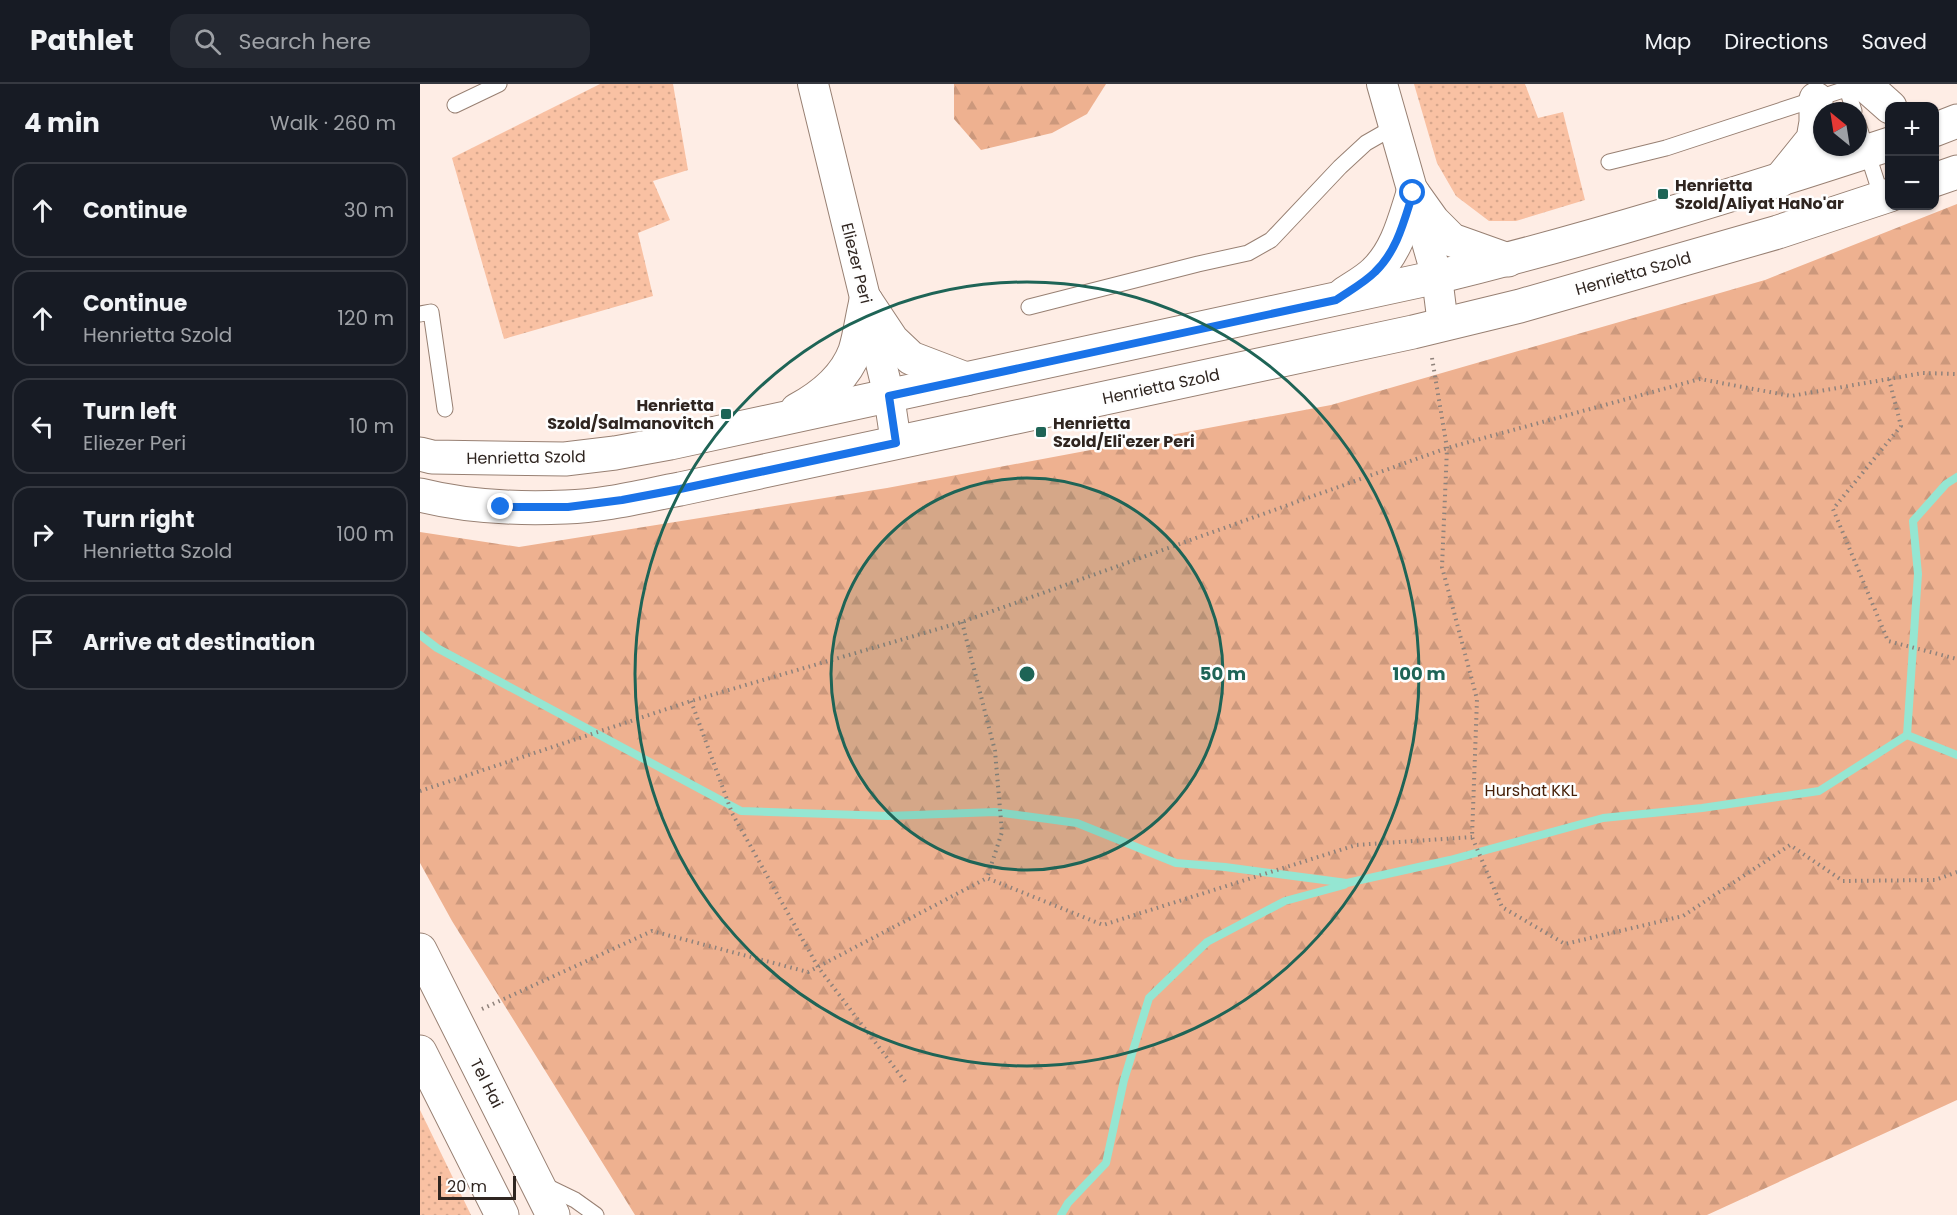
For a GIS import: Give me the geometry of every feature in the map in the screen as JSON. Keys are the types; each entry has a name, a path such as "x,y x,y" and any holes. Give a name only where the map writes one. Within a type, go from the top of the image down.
{"main road":[{"path":"1857,86 1872,93 1885,103"},
{"path":"1779,181 1813,139 1816,99"},
{"name":"Henrietta Szold","path":"420,454 432,457 565,459 648,447 1336,300 1508,260 1779,181 1872,140"},
{"path":"1939,179 1957,172"},
{"path":"1413,193 1432,222 1452,240 1508,260"},
{"path":"1336,300 1374,273 1391,252 1402,228 1413,193"},
{"name":"Henrietta Szold","path":"420,495 444,501 501,507 568,507 680,489 1428,328 1520,306 1767,235 1885,196"},
{"path":"866,301 892,340 912,358 966,379"},
{"path":"783,418 814,401 836,381 854,353 866,301"},
{"name":"Tel Hai","path":"420,950 553,1215"},
{"path":"420,1052 502,1215"}],"street":[{"name":"Eliezer Peri","path":"813,84 889,396 896,443"},
{"path":"1382,84 1437,277 1428,328"}],"lane":[{"path":"455,105 500,84"},
{"path":"1609,162 1666,148 1857,86 1855,102"},
{"path":"1029,307 1248,253 1271,240 1340,167 1366,144 1394,127"},
{"path":"1872,140 1885,192"},
{"path":"420,314 432,312 445,409"},
{"path":"536,1182 575,1200 596,1215"}],"path":[{"path":"1428,328 1447,448 1442,567 1477,699 1472,837 1502,907 1565,944 1683,916 1790,845 1843,881 1935,880 1957,872"},
{"path":"420,791 691,701 962,622 1447,448 1700,379 1791,396 1923,373 1957,374"},
{"path":"1889,379 1901,426 1833,509 1888,641 1957,658"},
{"path":"455,1021 652,931 808,972 987,878 1002,832 995,751 962,622"},
{"path":"691,701 732,813 818,967 907,1084"},
{"path":"987,878 1103,925 1356,845 1472,837"}],"shaded area":[{"path":"600,84 673,84 688,170 653,181 670,220 638,233 653,296 504,339 452,158"},
{"path":"1414,84 1525,84 1538,118 1563,112 1585,200 1516,221 1489,221 1456,196 1437,163"},
{"path":"420,1110 471,1215 420,1215"}],"green space":[{"path":"954,84 1106,84 1087,114 1052,133 981,150 954,119"},
{"name":"Hurshat KKL","path":"1957,204 1957,1100 1707,1215 635,1215 452,921 420,863 420,532 519,547 887,488 1331,405 1765,280"}],"waterway":[{"path":"1957,477 1946,484 1913,521 1918,574 1907,735 1957,755"},
{"path":"420,635 437,648 741,811 888,816 995,812 1077,823 1176,863 1347,883 1450,860 1603,818 1702,808 1819,791 1907,735"},
{"path":"1061,1215 1068,1203 1106,1163 1124,1080 1149,998 1207,942 1285,901 1344,885"}],"place":[{"name":"Henrietta Szold/Aliyat HaNo'ar","path":"1663,194"},
{"name":"Henrietta Szold/Salmanovitch","path":"726,414"},
{"name":"Henrietta Szold/Eli'ezer Peri","path":"1041,432"}],"route":[{"path":"501,507 568,507 622,500 896,443 889,396 1336,300 1374,273 1391,252 1402,228 1413,193"}]}
